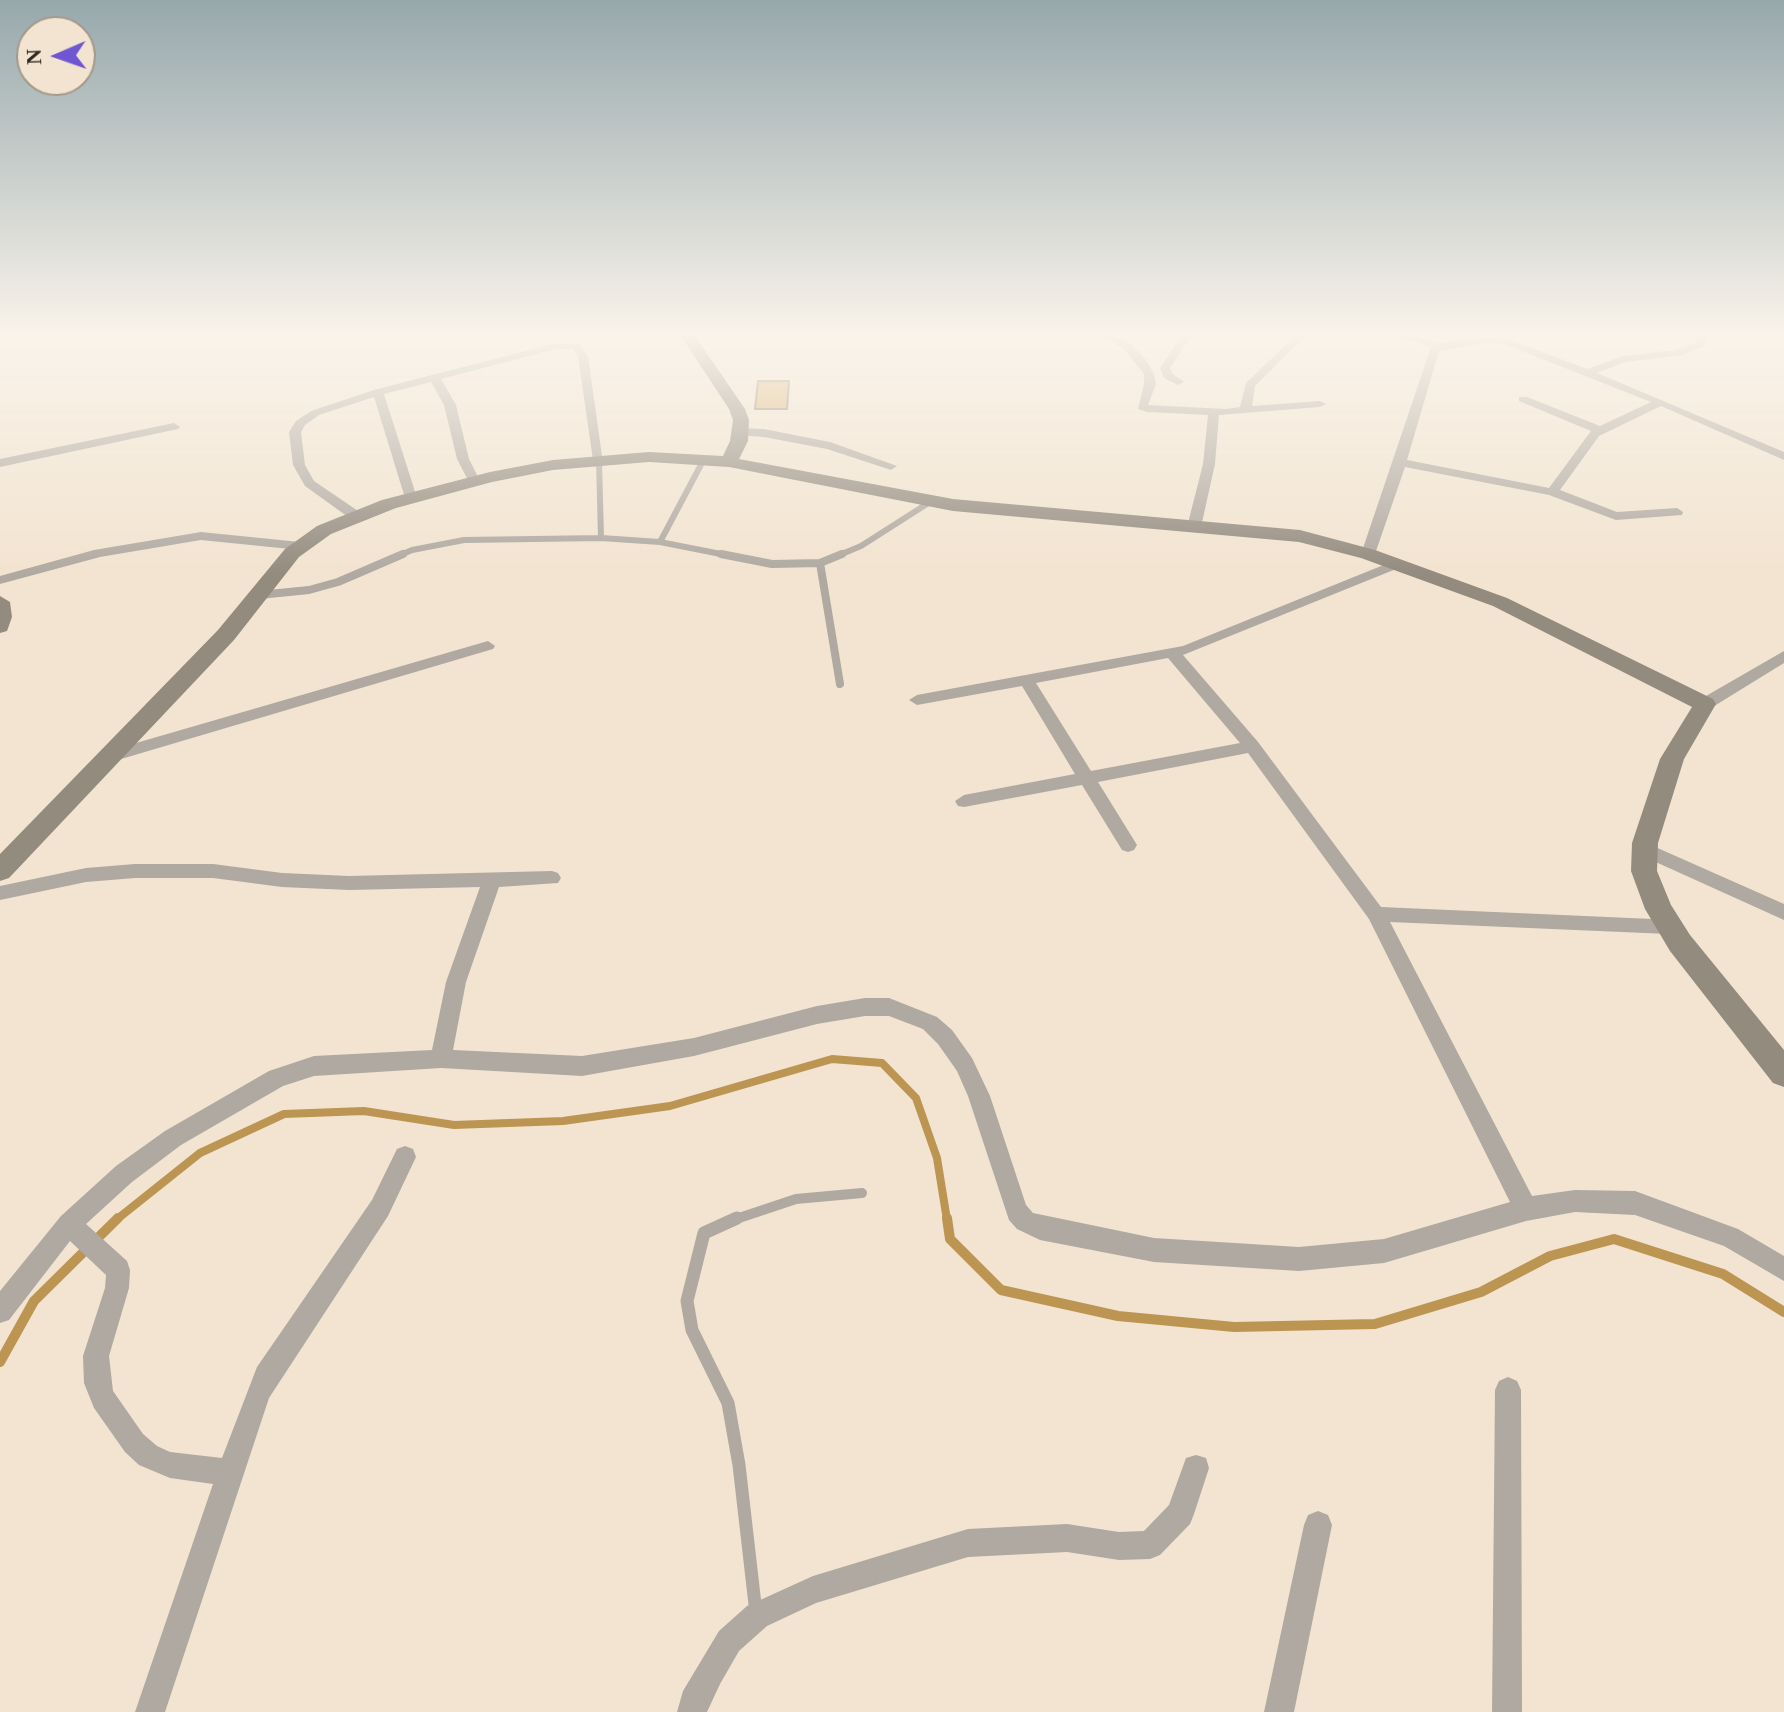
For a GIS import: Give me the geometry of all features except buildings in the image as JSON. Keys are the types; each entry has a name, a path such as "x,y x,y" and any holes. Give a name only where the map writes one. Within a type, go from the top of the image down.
{"street":[{"path":"311,416 300,423 295,432 299,465 309,483 356,516"},
{"path":"385,416 411,498"},
{"path":"453,416 463,459 474,481"},
{"path":"593,416 599,460"},
{"path":"729,462 740,432 739,416"},
{"path":"1194,527 1209,464 1214,416"},
{"path":"1368,554 1414,416"},
{"path":"1564,416 1599,430"},
{"path":"1552,492 1599,430 1630,416"},
{"path":"1693,416 1784,456"},
{"path":"0,463 174,427"},
{"path":"740,432 764,433 830,446 891,466"},
{"path":"0,871 226,635 300,546 324,530 356,516 411,498 553,465 599,460 649,457 704,459 930,502 1283,533 1368,554 1522,613 1705,704"},
{"path":"1400,462 1552,492 1616,516 1677,512"},
{"path":"0,580 99,553 201,536 300,546"},
{"path":"917,700 1173,654 1396,564"},
{"path":"0,602 0,626"},
{"path":"111,756 488,646"},
{"path":"1173,654 1252,746 1376,914 1526,1209"},
{"path":"1784,656 1705,704 1672,759 1644,849 1648,887 1668,926 1784,1073"},
{"path":"1027,681 1128,845"},
{"path":"964,801 1252,746"},
{"path":"1644,849 1784,912"},
{"path":"0,893 86,875 135,871 213,871 282,880 349,883 552,878"},
{"path":"441,1059 456,982 492,880"},
{"path":"1376,914 1668,926"},
{"path":"0,1311 70,1226 148,1156 277,1078 314,1066 441,1059 582,1066 694,1047 832,1012 865,1007 889,1007 930,1023 945,1037 965,1065 979,1096 1011,1199 1025,1221 1040,1228 1154,1250 1299,1259 1384,1251 1526,1209 1575,1201 1635,1203 1730,1237 1784,1269"},
{"path":"150,1712 266,1376 380,1208 405,1157"},
{"path":"70,1226 116,1267 119,1277 96,1356 97,1383 103,1399 134,1443 148,1456 170,1465 230,1473"},
{"path":"1507,1712 1508,1390"},
{"path":"692,1712 709,1673 729,1641 757,1616 813,1590 968,1543 1067,1538 1119,1546 1150,1545 1180,1514 1196,1468"},
{"path":"1279,1712 1318,1525"}],"lane":[{"path":"660,542 704,459"},
{"path":"599,460 601,538"},
{"path":"259,595 309,590 338,582 412,550 464,540 601,538 660,542 772,564 820,563 861,546 930,502"},
{"path":"820,563 840,684"},
{"path":"757,1616 750,1581 739,1465 728,1403 692,1330 687,1301 689,1286 704,1233 737,1218 796,1199 862,1193"}],"waterway":[{"path":"116,1220 200,1153 284,1114 364,1111 454,1125 563,1121 670,1106 832,1059 882,1063 916,1098 937,1158 947,1220"},
{"path":"0,1362 34,1301 118,1218"},
{"path":"947,1218 950,1239 1001,1290 1118,1316 1234,1327 1375,1324 1481,1292 1550,1256 1614,1239 1723,1274 1784,1312"}]}
